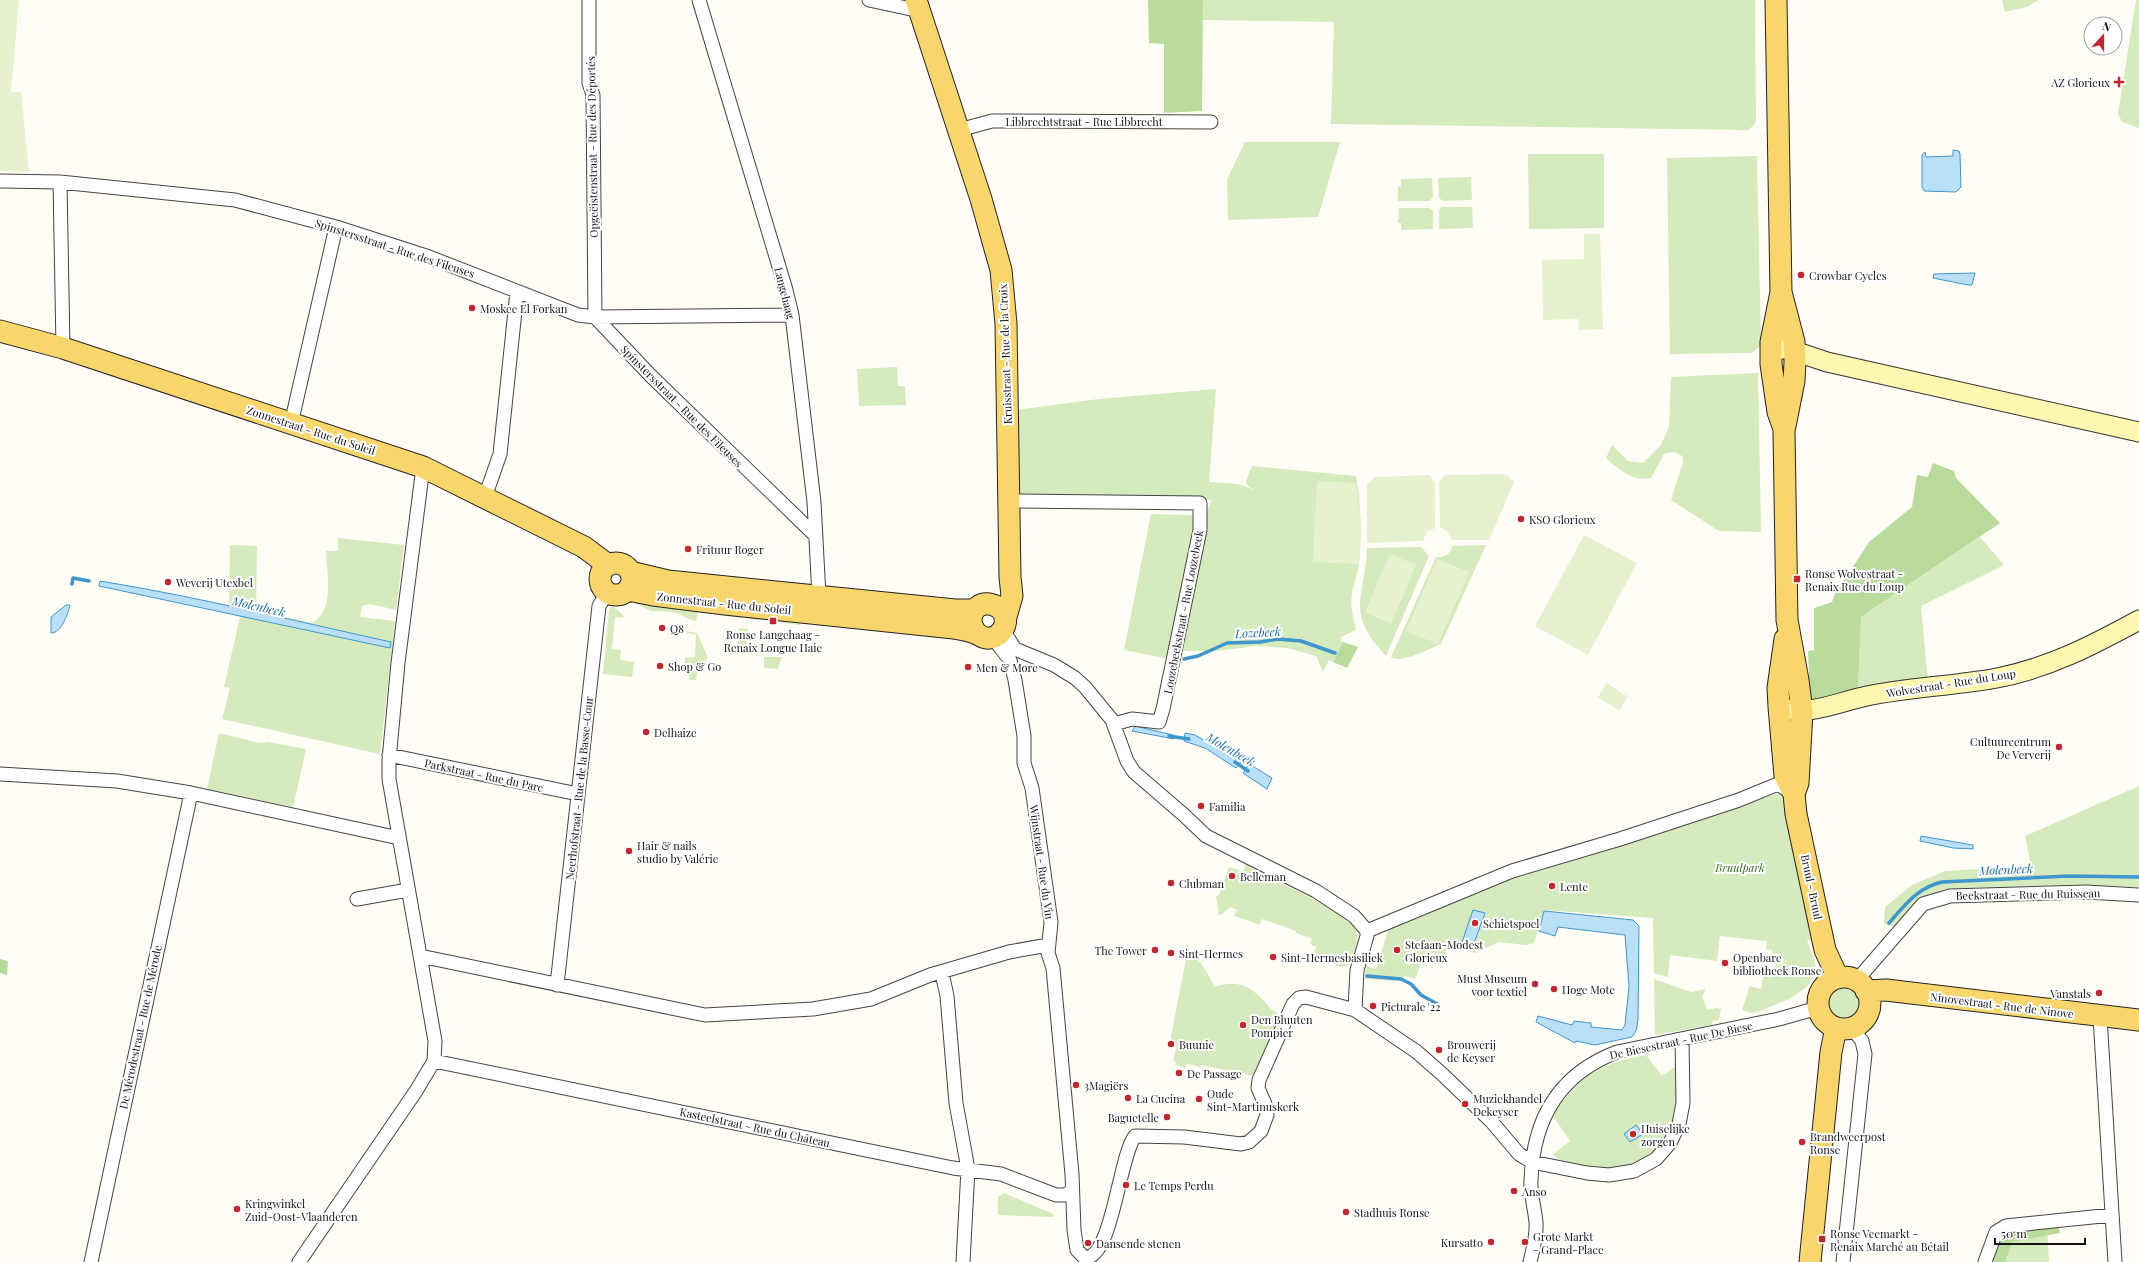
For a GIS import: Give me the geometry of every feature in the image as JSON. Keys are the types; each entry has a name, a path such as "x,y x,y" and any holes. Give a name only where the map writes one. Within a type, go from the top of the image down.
{"main road":[{"path":"1776,0 1782,292 1771,342 1771,364 1778,412 1784,431"},
{"name":"Kruisstraat - Rue de la Croix","path":"918,6 959,130 1001,270 1006,324 1010,577 1012,596 994,630"},
{"path":"1782,292 1788,314 1794,362 1784,431 1787,620 1779,681 1779,707 1785,776 1794,794"},
{"name":"Zonnestraat - Rue du Soleil","path":"0,331 63,348 423,467 584,547 608,565"},
{"path":"613,563 623,565 629,581 615,595 603,589 600,579 601,573 608,565 613,563"},
{"path":"994,630 971,624 981,607 1001,592 1010,577"},
{"name":"Zonnestraat - Rue du Soleil","path":"629,581 653,596 820,605"},
{"path":"820,605 955,610 995,605 1001,609 994,630"},
{"path":"820,605 954,628 994,630"},
{"path":"1787,620 1798,680 1802,712 1798,783 1794,794"},
{"name":"Bruul - Bruul","path":"1794,794 1796,814 1825,950 1854,983"},
{"path":"1854,983 1870,1003 1868,1014 1861,1022 1844,1028 1824,1020 1818,1008 1818,998 1824,987 1854,983"},
{"name":"Ninovestraat - Rue de Ninove","path":"1854,983 1886,990 2100,1017 2139,1020"},
{"path":"1810,1262 1827,1084 1844,1028"}],"street":[{"name":"Opgeëistenstraat - Rue des Déportés","path":"589,0 589,83 593,95 595,317"},
{"name":"Langehaag","path":"699,0 786,290 792,315 804,411 816,536 820,605"},
{"path":"869,0 918,6"},
{"name":"Libbrechtstraat - Rue Libbrecht","path":"959,130 992,121 1211,122"},
{"name":"Spinstersstraat - Rue des Fileuses","path":"0,181 60,182 235,200 336,226 428,257 578,315 595,317 651,376 816,536"},
{"path":"60,182 63,348"},
{"path":"291,424 336,226"},
{"path":"485,497 500,454 517,292"},
{"path":"595,317 792,315"},
{"path":"1785,348 1794,362 1787,377 1771,364 1775,351 1785,348"},
{"path":"1794,362 1827,362 2139,432"},
{"path":"298,1262 416,1091 434,1061 435,1041 389,779 389,755 398,663 423,467"},
{"name":"Loozebeekstraat - Rue Loozebeek","path":"1009,502 1200,503 1200,530 1159,722 1127,719 1114,724"},
{"name":"Neerhofstraat - Rue de la Basse-Cour","path":"557,985 599,606 607,592"},
{"name":"Wolvestraat - Rue du Loup","path":"1779,707 1802,712 1868,696 1996,678 2032,670 2069,656 2139,620"},
{"path":"994,630 1015,649 1054,665 1075,678 1099,703 1114,724 1124,754 1134,772 1206,836 1231,850 1316,891 1354,916 1367,931 1366,942 1357,970 1355,1010"},
{"name":"Wijnstraat - Rue du Vin","path":"994,630 1010,660 1015,680 1024,736 1024,763 1032,788 1051,922 1048,945 1053,968 1076,1246 1080,1255 1085,1260"},
{"name":"Parkstraat - Rue du Parc","path":"389,755 578,794"},
{"path":"0,774 117,781 190,793 399,838"},
{"path":"1367,931 1512,871 1635,834 1739,800 1778,784 1794,794"},
{"name":"De Mérodestraat - Rue de Mérode","path":"91,1262 190,793"},
{"path":"356,899 408,890"},
{"name":"Beekstraat - Rue du Ruisseau","path":"1854,983 1923,904 1942,898 1950,896 2086,892 2139,895"},
{"path":"420,956 705,1015 813,1009 871,999 930,975 942,973 1009,952 1048,945"},
{"path":"942,973 947,996 956,1102 968,1169 962,1262"},
{"path":"1085,1260 1096,1254 1105,1236 1122,1173 1131,1143 1135,1136 1184,1137 1240,1144 1249,1142 1259,1134 1267,1115 1265,1104 1258,1088 1259,1078 1296,1000 1308,997 1355,1010 1417,1052 1479,1109 1515,1150 1532,1162 1587,1173 1610,1174 1634,1171 1656,1159 1670,1143 1682,1114 1684,1080 1682,1039"},
{"name":"De Biesestraat - Rue De Biese","path":"1530,1260 1535,1239 1536,1223 1531,1200 1532,1162 1544,1116 1555,1097 1573,1078 1595,1061 1617,1052 1779,1019 1818,1008"},
{"path":"2100,1017 2115,1262"},
{"path":"1843,1262 1865,1054 1862,1041 1844,1028"},
{"name":"Kasteelstraat - Rue du Château","path":"434,1061 937,1165 1001,1174 1056,1195 1066,1195 1072,1190"},
{"path":"1985,1262 1996,1232 2006,1226 2112,1214"}],"green space":[{"path":"0,0 19,0 11,92 21,92 29,172 0,171"},
{"path":"1148,0 1203,0 1202,111 1164,113 1164,44 1149,43"},
{"path":"1203,0 1755,0 1756,119 1754,125 1748,130 1331,124 1334,22 1203,20"},
{"path":"2002,0 2038,0 2027,7 2005,12"},
{"path":"2136,0 2139,0 2139,128 2122,122 2118,114"},
{"path":"1245,142 1340,142 1318,217 1228,220 1227,179"},
{"path":"1528,154 1604,154 1604,228 1529,229"},
{"path":"1757,156 1761,345 1752,353 1670,354 1667,158"},
{"path":"1471,177 1472,200 1443,201 1439,198 1438,178"},
{"path":"1432,178 1433,197 1429,201 1398,201 1398,187 1401,187 1401,179"},
{"path":"1441,207 1472,207 1473,228 1439,229 1439,210"},
{"path":"1399,208 1429,208 1433,211 1433,229 1401,230 1401,223 1398,223"},
{"path":"1584,234 1600,234 1603,329 1579,330 1578,319 1543,320 1542,260 1584,259"},
{"path":"897,367 898,386 905,386 906,405 859,406 857,369"},
{"path":"1758,373 1761,532 1719,531 1671,500 1683,462 1682,456 1675,452 1664,454 1651,478 1644,479 1632,477 1616,467 1606,458 1612,445 1628,461 1643,463 1661,445 1669,427 1671,377"},
{"path":"1216,389 1209,482 1238,484 1254,490 1248,486 1246,481 1252,466 1356,476 1361,530 1357,575 1351,602 1356,630 1341,637 1340,641 1343,642 1333,662 1329,660 1323,672 1316,656 1287,648 1256,646 1217,651 1180,651 1206,513 1212,500 1032,496 1020,494 1016,410 1099,399"},
{"path":"1933,463 1954,471 1956,478 2000,523 1861,617 1858,693 1810,702 1808,651 1814,650 1814,608 1832,602 1835,594 1869,542 1912,507 1917,475 1928,477"},
{"path":"1506,474 1514,482 1489,540 1452,540 1448,532 1440,527 1439,482 1445,475"},
{"path":"1429,475 1435,482 1435,528 1427,532 1423,541 1367,543 1367,485 1375,477"},
{"path":"1317,481 1356,483 1361,522 1359,564 1313,562"},
{"path":"1151,514 1192,515 1195,528 1169,659 1124,650"},
{"path":"1584,535 1637,563 1588,655 1535,626"},
{"path":"1980,537 2004,565 1921,606 1928,683 1858,693 1861,617"},
{"path":"338,538 404,545 396,610 370,604 362,606 360,617 395,621 380,754 222,719 230,688 224,687 242,608 229,607 230,545 257,546 256,611 312,623 324,610 327,601 328,580 326,551 338,551"},
{"path":"1486,545 1441,644 1401,659 1391,657 1436,557 1447,555 1452,546"},
{"path":"1421,547 1429,556 1386,656 1373,641 1361,616 1360,604 1367,548"},
{"path":"1390,554 1416,565 1391,624 1365,612"},
{"path":"1437,559 1469,572 1438,644 1406,631"},
{"path":"633,600 653,606 698,610 696,621 674,612 651,611 632,602"},
{"path":"613,606 624,616 623,618 615,617 612,649 621,650 620,660 634,662 632,677 603,674 609,610"},
{"path":"722,612 801,622 800,625 722,615"},
{"path":"739,628 748,629 746,647 737,646"},
{"path":"686,631 697,633 707,655 705,667 698,667 696,680 689,680 689,670 684,669 685,658 695,657 696,634 686,633"},
{"path":"1343,642 1358,647 1347,668 1333,662"},
{"path":"764,657 782,657 778,669 764,668"},
{"path":"1607,683 1628,697 1619,711 1598,697"},
{"path":"219,733 259,743 268,742 306,749 293,807 207,789"},
{"path":"2139,786 2139,887 2063,885 1945,889 1926,896 1895,927 1884,924 1885,907 1912,885 1945,871 2031,866 2025,836"},
{"name":"Bruulpark","path":"1785,791 1817,940 1807,940 1815,962 1816,973 1807,987 1789,999 1758,1012 1751,1013 1742,1010 1750,986 1761,989 1763,977 1768,977 1768,980 1770,970 1775,970 1776,964 1780,965 1781,961 1777,960 1777,954 1772,954 1772,950 1766,949 1767,941 1720,936 1717,961 1670,955 1668,977 1654,973 1653,918 1544,910 1534,943 1527,945 1499,942 1475,953 1449,943 1444,957 1426,951 1415,979 1405,976 1402,981 1365,979 1366,966 1376,969 1389,927 1518,875"},
{"path":"1246,864 1273,880 1328,907 1353,926 1356,931 1357,941 1352,957 1347,966 1341,967 1313,956 1316,947 1310,944 1312,939 1296,933 1296,931 1262,919 1260,925 1234,916 1237,910 1230,907 1219,916 1216,896 1219,895 1229,867 1243,871"},
{"path":"1187,954 1192,956 1200,963 1215,987 1233,984 1247,987 1258,995 1271,1009 1280,1015 1253,1076 1201,1065 1200,1067 1187,1064 1185,1068 1175,1065 1176,1062 1173,1061 1177,1044 1170,1042"},
{"path":"0,959 8,961 7,975 0,973"},
{"path":"1654,979 1691,992 1706,989 1702,996 1707,1010 1717,1008 1721,1009 1719,1020 1713,1021 1711,1025 1655,1035"},
{"path":"1840,987 1846,987 1856,994 1859,1003 1858,1009 1852,1016 1846,1019 1840,1019 1830,1012 1827,1006 1827,1000 1834,990"},
{"path":"1646,1055 1662,1076 1676,1066 1678,1088 1677,1109 1671,1127 1661,1144 1648,1156 1632,1165 1612,1169 1589,1167 1565,1162 1552,1155 1570,1141 1553,1116 1571,1091 1581,1081 1604,1067 1631,1058"},
{"path":"1004,1193 1053,1214 1053,1217 998,1215 998,1197"},
{"path":"2058,1225 2060,1233 2012,1242 2005,1262 1992,1262 2001,1237 2010,1233"},
{"path":"2047,1227 2049,1262 1992,1262 2001,1237 2010,1233"}],"water":[{"path":"1953,150 1959,151 1960,154 1961,187 1956,192 1924,191 1922,187 1922,155 1925,152 1926,157 1953,156"},
{"path":"1975,273 1972,285 1933,278 1934,274"},
{"path":"100,581 210,602 391,642 390,648 99,586"},
{"path":"66,605 70,605 64,622 58,630 51,633 51,617"},
{"path":"1135,726 1173,735 1174,739 1132,731"},
{"path":"1185,733 1195,735 1212,745 1220,745 1243,760 1236,768 1205,748 1184,741"},
{"path":"1249,764 1272,778 1267,789 1243,773"},
{"path":"1921,836 1973,845 1973,849 1953,848 1920,841"},
{"path":"1473,910 1485,913 1472,949 1461,945"},
{"path":"1544,911 1633,920 1639,926 1638,1020 1636,1031 1632,1037 1595,1045 1576,1041 1575,1043 1536,1022 1538,1016 1572,1025 1574,1021 1591,1023 1591,1027 1622,1030 1625,1025 1629,986 1625,935 1558,927 1555,936 1539,931"},
{"path":"1636,1125 1643,1134 1630,1142 1624,1134"}],"waterway":[{"name":"Molenbeek","path":"72,584 73,578 89,581"},
{"name":"Lozebeek","path":"1184,659 1198,656 1227,643 1260,642 1278,639 1301,641 1335,653"},
{"name":"Molenbeek","path":"1169,736 1189,739"},
{"name":"Molenbeek","path":"1235,762 1248,771"},
{"name":"Molenbeek","path":"1889,923 1912,898 1933,884 1942,882 2069,876 2139,877"},
{"name":"Molenbeek","path":"1367,976 1401,979 1411,984 1421,995 1439,1005"}],"place":[{"name":"AZ Glorieux","path":"2119,82"},
{"name":"Crowbar Cycles","path":"1801,275"},
{"name":"Moskee El Forkan","path":"472,308"},
{"name":"KSO Glorieux","path":"1521,519"},
{"name":"Frituur Roger","path":"688,549"},
{"name":"Ronse Wolvestraat - Renaix Rue du Loup","path":"1797,579"},
{"name":"Weverij Utexbel","path":"168,582"},
{"name":"Ronse Langehaag - Renaix Longue Haie","path":"773,621"},
{"name":"Q8","path":"662,628"},
{"name":"Shop & Go","path":"660,666"},
{"name":"Men & More","path":"968,667"},
{"name":"Delhaize","path":"646,732"},
{"name":"Cultuurcentrum De Ververij","path":"2059,747"},
{"name":"Familia","path":"1201,806"},
{"name":"Hair & nails studio by Valérie","path":"629,851"},
{"name":"Belleman","path":"1232,876"},
{"name":"Clubman","path":"1171,883"},
{"name":"Lente","path":"1552,886"},
{"name":"Schietspoel","path":"1475,923"},
{"name":"The Tower","path":"1155,950"},
{"name":"Stefaan-Modest Glorieux","path":"1397,950"},
{"name":"Sint-Hermes","path":"1171,953"},
{"name":"Sint-Hermesbasiliek","path":"1273,957"},
{"name":"Openbare bibliotheek Ronse","path":"1725,963"},
{"name":"Must Museum voor textiel","path":"1535,984"},
{"name":"Hoge Mote","path":"1554,989"},
{"name":"Vanstals","path":"2099,993"},
{"name":"Picturale '22","path":"1373,1006"},
{"name":"Den Bluuten Pompier","path":"1243,1025"},
{"name":"Buunie","path":"1171,1044"},
{"name":"Brouwerij de Keyser","path":"1439,1050"},
{"name":"De Passage","path":"1179,1073"},
{"name":"3Magiërs","path":"1076,1085"},
{"name":"La Cucina","path":"1128,1098"},
{"name":"Oude Sint-Martinuskerk","path":"1199,1099"},
{"name":"Muziekhandel Dekeyser","path":"1465,1104"},
{"name":"Baguetelle","path":"1167,1117"},
{"name":"Huiselijke zorgen","path":"1633,1134"},
{"name":"Brandweerpost Ronse","path":"1802,1142"},
{"name":"Le Temps Perdu","path":"1126,1185"},
{"name":"Anso","path":"1514,1191"},
{"name":"Kringwinkel Zuid-Oost-Vlaanderen","path":"237,1209"},
{"name":"Stadhuis Ronse","path":"1346,1212"},
{"name":"Ronse Veemarkt - Renaix Marché au Bétail","path":"1822,1239"},
{"name":"Kursatto","path":"1491,1242"},
{"name":"Grote Markt - Grand-Place","path":"1525,1242"},
{"name":"Dansende stenen","path":"1088,1243"}]}
